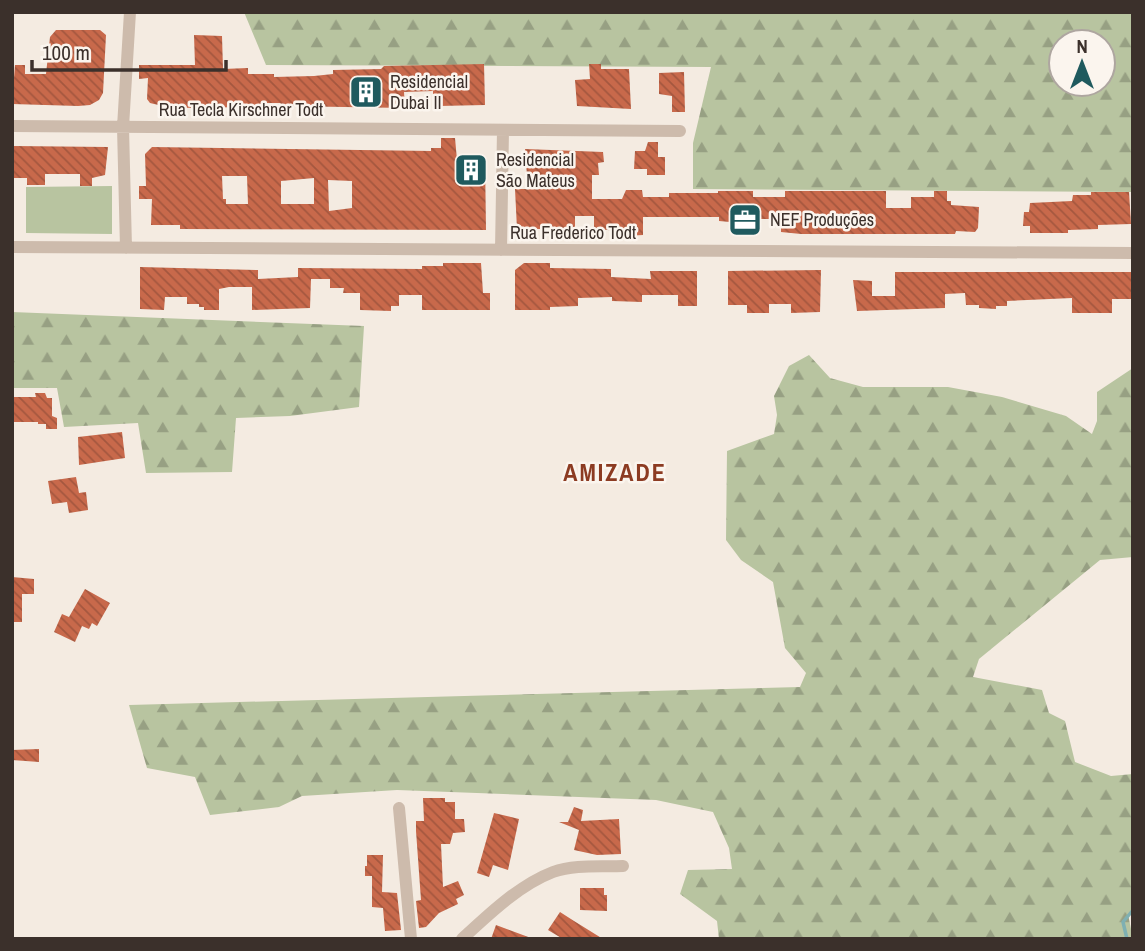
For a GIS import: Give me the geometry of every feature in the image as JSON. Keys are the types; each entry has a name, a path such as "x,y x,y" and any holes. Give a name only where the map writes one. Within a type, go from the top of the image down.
{"street":[{"path":"125,248 123,127 130,12"},
{"name":"Rua Tecla Kirschner Todt","path":"12,126 680,131"},
{"path":"501,250 503,130"},
{"name":"Rua Frederico Todt","path":"12,247 1133,253"},
{"path":"399,808 411,939"},
{"path":"461,939 513,897 554,872 577,867 623,866"}],"green space":[{"path":"244,12 1133,12 1133,192 693,189 693,143 711,67 266,65"},
{"path":"112,186 112,234 26,233 26,187"},
{"path":"12,312 364,326 359,407 290,416 236,418 232,472 146,473 138,423 64,427 57,388 12,388"},
{"path":"809,355 830,378 863,387 948,387 1002,397 1066,416 1092,434 1097,421 1097,392 1133,368 1133,557 1100,560 979,659 973,677 1042,690 1049,713 1065,721 1075,762 1111,776 1133,774 1133,908 1128,914 1133,939 719,939 717,921 680,894 688,870 732,869 729,848 713,812 656,800 397,790 302,796 279,807 210,815 195,777 147,768 129,705 800,687 806,673 785,648 773,582 741,560 726,540 727,451 774,434 777,415 774,396 789,366"}],"building":[{"path":"56,30 100,30 106,35 103,93 99,100 90,105 78,106 12,104 15,65 25,65 25,74 46,74 50,37"},
{"path":"194,35 222,36 223,69 248,68 248,74 274,74 274,77 314,76 333,74 333,70 381,69 384,66 484,64 485,105 439,106 433,104 433,91 404,92 405,108 284,106 280,103 261,103 261,107 171,108 150,103 147,99 148,78 139,79 139,65 195,65"},
{"path":"589,64 601,64 601,69 629,69 631,109 577,106 575,80 590,79"},
{"path":"684,72 685,112 672,112 672,96 659,94 659,73"},
{"path":"441,138 455,138 457,160 485,159 486,230 180,229 180,225 151,225 152,199 139,199 139,186 146,186 145,154 152,147 431,151 431,148 441,148","holes":["222,176 247,176 248,204 226,204 226,199 223,199","314,178 314,204 281,204 281,181","328,180 352,181 352,208 329,211"]},
{"path":"648,142 658,142 658,157 665,157 665,175 647,175 647,169 634,169 635,151 645,151"},
{"path":"13,146 108,147 105,175 92,178 92,186 80,186 80,174 45,174 45,185 27,185 27,178 12,178"},
{"path":"525,149 603,152 604,162 598,163 599,175 592,175 592,199 622,199 626,190 642,190 643,197 718,191 753,191 753,197 785,197 785,191 886,191 886,208 911,208 911,197 934,197 934,191 947,191 947,201 951,201 951,205 979,207 978,228 975,232 956,231 955,234 801,234 781,232 781,219 761,219 761,230 730,230 730,222 719,221 719,217 643,217 643,235 624,236 621,231 594,229 594,216 575,216 575,229 517,229 515,189 528,189"},
{"path":"1091,192 1129,192 1131,224 1098,225 1098,229 1068,230 1068,233 1030,233 1030,226 1023,226 1024,212 1029,212 1030,203 1072,201 1073,195 1091,195"},
{"path":"443,263 481,263 483,293 490,293 490,310 422,310 422,295 399,295 399,306 391,306 391,311 360,310 360,293 343,293 344,288 330,288 330,279 311,279 310,308 252,310 252,287 229,287 219,289 219,310 204,310 199,304 187,304 187,297 165,297 164,310 140,309 140,267 258,270 258,279 298,277 298,268 422,269 422,266 443,266"},
{"path":"524,263 550,263 550,268 611,269 611,277 651,279 650,271 697,271 697,306 678,306 678,295 642,295 642,302 612,301 612,297 578,298 578,306 550,307 550,310 515,310 515,270"},
{"path":"821,270 820,312 791,313 791,304 769,304 769,313 747,313 747,305 728,305 728,271"},
{"path":"895,272 1133,272 1133,299 1112,299 1112,313 1072,313 1072,298 1007,301 1007,306 996,306 996,309 966,305 965,293 945,294 945,308 857,311 853,280 872,281 872,296 895,296"},
{"path":"35,393 45,393 47,398 52,398 52,416 57,418 57,429 46,429 46,424 38,422 12,422 12,397 36,397"},
{"path":"122,432 125,458 79,465 78,437"},
{"path":"76,477 79,493 86,492 88,510 69,513 67,502 52,504 48,481"},
{"path":"12,577 34,579 34,594 22,594 22,622 12,622"},
{"path":"85,589 110,603 97,626 92,623 89,629 82,626 75,642 54,632 62,614 69,617"},
{"path":"39,749 39,762 12,760 12,750"},
{"path":"423,798 445,798 445,802 455,802 455,819 464,819 465,832 453,833 450,844 441,844 443,887 458,881 464,895 456,899 458,904 439,913 426,927 419,928 416,901 421,900 416,821 424,821"},
{"path":"574,807 583,810 581,821 619,819 621,854 597,855 574,850 579,830 559,822 568,822"},
{"path":"494,813 519,819 508,870 493,865 489,877 477,873"},
{"path":"367,855 383,855 382,892 397,893 401,930 385,931 383,908 372,907 372,876 365,876"},
{"path":"580,888 604,888 607,911 580,910"},
{"path":"560,912 603,939 563,939 548,930"},
{"path":"496,925 531,938 491,939"}],"waterway":[{"path":"1127,939 1123,922 1133,910"}],"place":[{"name":"Residencial Dubai II","path":"366,92"},
{"name":"Residencial São Mateus","path":"471,170"},
{"name":"NEF Produções","path":"745,220"}],"district":[{"name":"AMIZADE","path":"615,473"}]}
